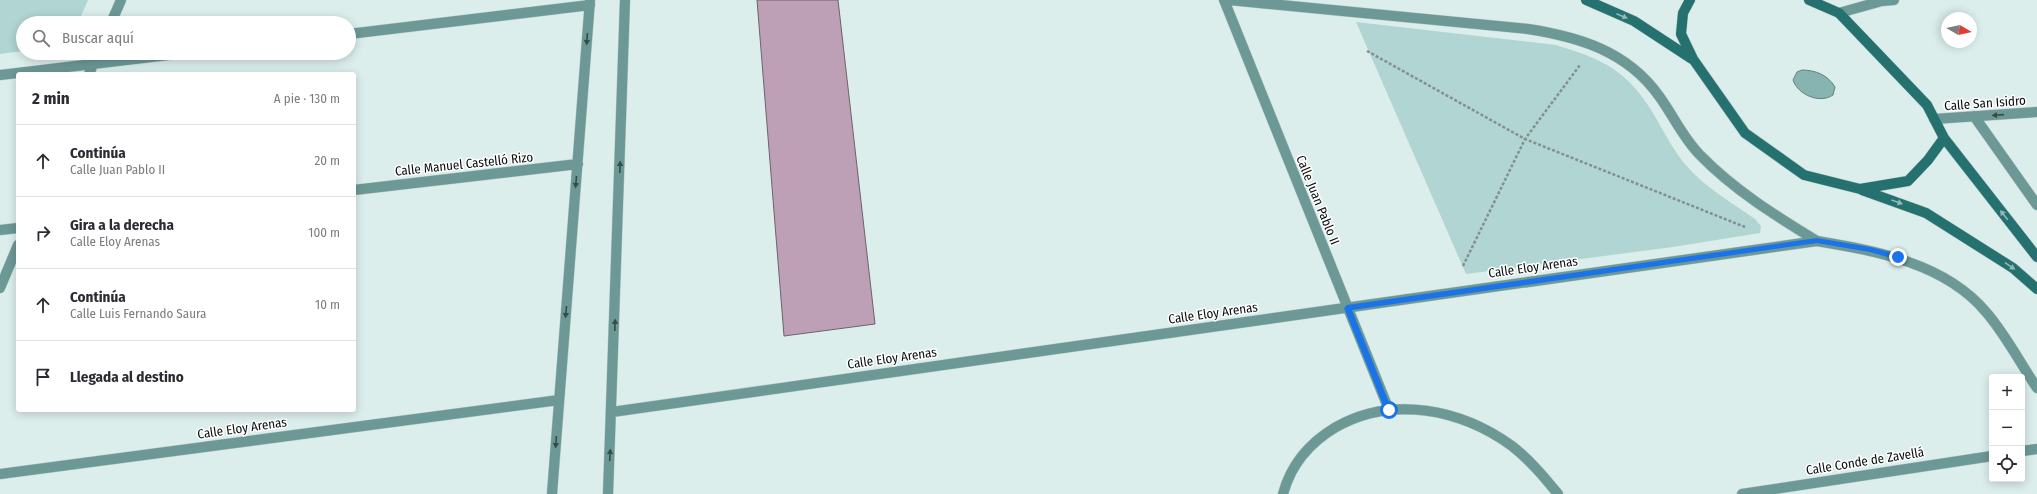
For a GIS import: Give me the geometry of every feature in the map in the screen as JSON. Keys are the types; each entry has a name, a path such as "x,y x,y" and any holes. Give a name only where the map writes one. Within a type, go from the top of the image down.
{"main road":[{"path":"1586,0 1634,21 1693,59"},
{"path":"1690,0 1683,13 1681,34 1693,59 1745,133 1804,175 1860,189 1926,213 2014,268 2037,289"},
{"path":"1809,0 1839,13 1927,104 1944,138 2037,256"},
{"path":"1860,189 1908,181 1928,160 1944,138"}],"street":[{"path":"114,16 121,0"},
{"path":"608,494 625,0"},
{"name":"Calle Juan Pablo II","path":"1224,0 1389,410"},
{"path":"1229,0 1559,33 1586,40 1611,52 1630,65 1653,88 1699,154 1729,182 1773,214 1817,241 1870,249 1898,257 1925,267 1959,288 1988,314 2037,388"},
{"path":"1839,13 1882,0 1894,0"},
{"path":"356,33 590,2 552,494"},
{"path":"90,72 95,60"},
{"path":"19,72 127,60"},
{"path":"0,74 16,72"},
{"name":"Calle San Isidro","path":"1934,119 2037,112"},
{"path":"1974,116 2037,205"},
{"name":"Calle Manuel Castelló Rizo","path":"356,190 578,164"},
{"path":"0,230 16,228"},
{"name":"Calle Eloy Arenas","path":"612,412 1817,241"},
{"path":"0,288 16,250"},
{"name":"Calle Eloy Arenas","path":"0,474 559,400"},
{"path":"1283,494 1286,481 1306,447 1337,424 1374,410 1417,408 1464,419 1508,442 1547,477 1558,494"},
{"path":"2025,451 2037,449"},
{"name":"Calle Conde de Zavellá","path":"1742,494 1989,456"}],"path":[{"path":"1368,51 1525,139 1745,227"},
{"path":"1463,266 1525,139 1584,61"}],"shaded area":[{"path":"0,0 88,0 81,16 16,16 16,52 0,54"},
{"path":"1356,22 1556,45 1598,60 1617,71 1641,95 1678,155 1692,172 1709,187 1755,219 1761,226 1760,233 1673,247 1466,274"},
{"path":"1802,70 1816,72 1829,79 1835,87 1833,95 1822,99 1804,94 1793,80 1797,72"}],"building":[{"path":"757,0 838,0 875,324 784,336"}],"route":[{"path":"1389,410 1347,308 1817,241 1870,249 1898,257"}]}
